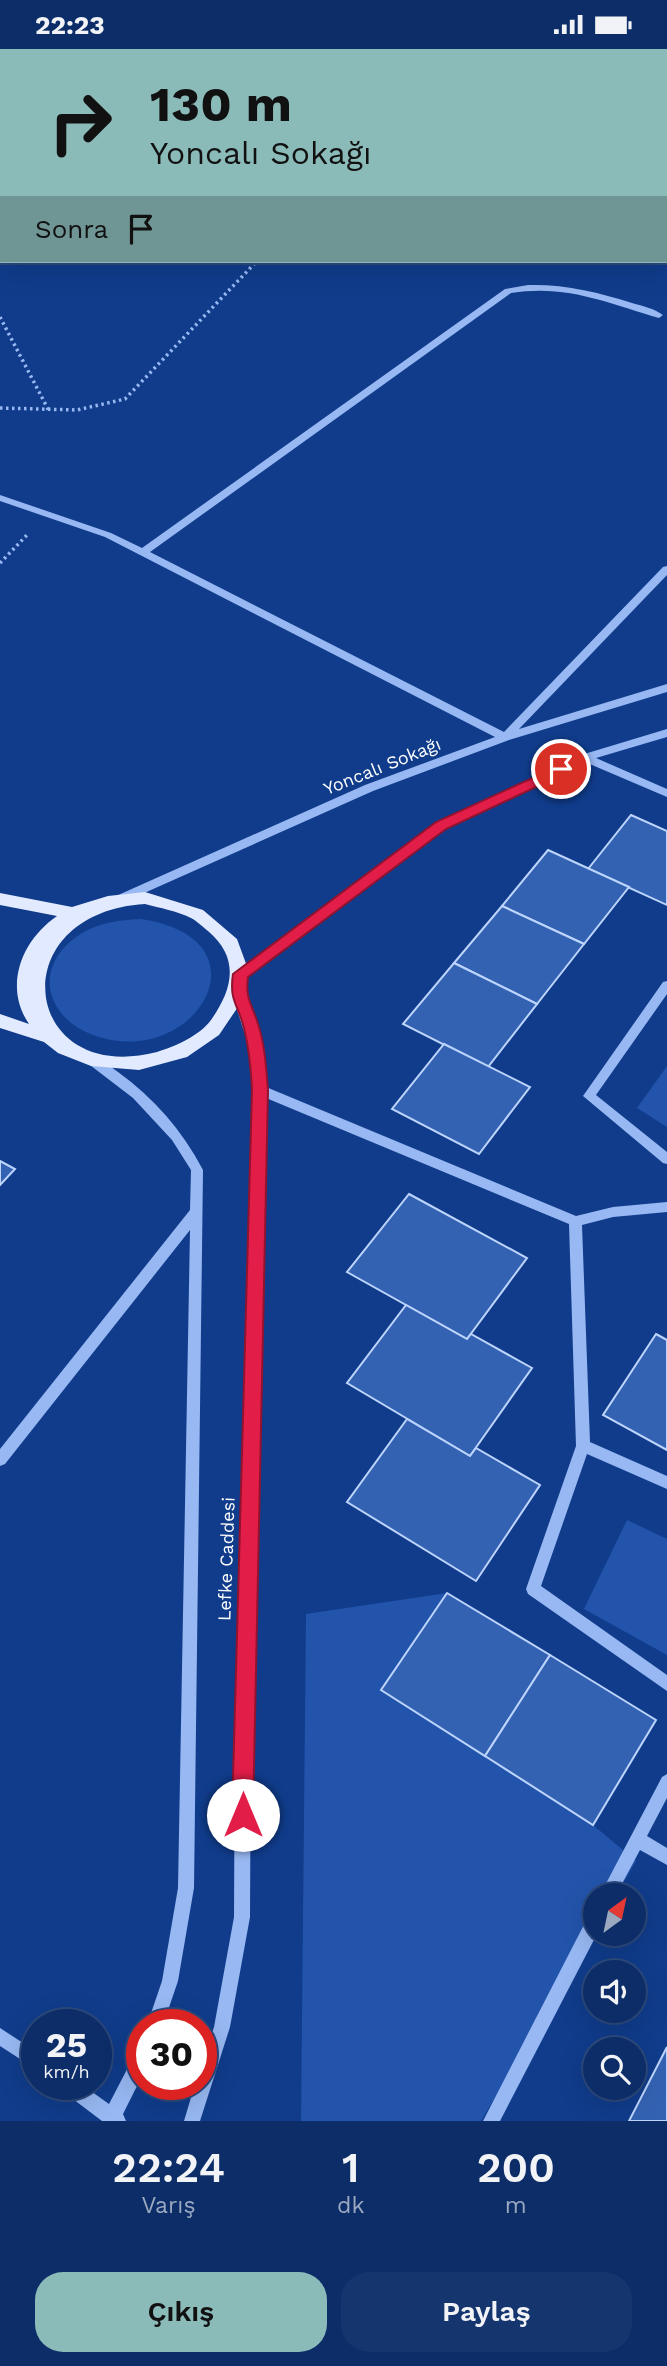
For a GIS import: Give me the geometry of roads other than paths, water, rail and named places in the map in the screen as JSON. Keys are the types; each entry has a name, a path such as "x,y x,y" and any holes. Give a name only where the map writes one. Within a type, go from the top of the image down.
{"main road":[{"path":"145,898 170,902 192,910 213,922 227,937 237,955 241,974 238,994 229,1013 214,1031 195,1045 170,1056 117,1063 90,1059 66,1050 47,1037 32,1020 24,1001 22,982 26,962 37,943 52,927 72,913 120,899 145,898"},
{"path":"0,899 72,913"},
{"path":"0,1021 47,1037"}],"street":[{"path":"142,553 508,291 530,286 562,286 659,315"},
{"path":"0,498 108,535 505,737 667,569"},
{"name":"Yoncalı Sokağı","path":"120,899 369,788 505,737 667,688"},
{"path":"241,974 441,826 585,758 667,733"},
{"path":"585,758 667,793"},
{"path":"667,985 589,1096 667,1159"},
{"name":"Lefke Caddesi","path":"192,2121 222,2027 242,1917 243,1713 260,1090 258,1057 251,1025 238,994"},
{"name":"Lefke Caddesi","path":"90,1059 147,1100 183,1145 197,1170 186,1888 170,1981 160,2009"},
{"path":"260,1090 575,1221 613,1212 667,1207"},
{"path":"0,1460 197,1211"},
{"path":"575,1221 583,1446 533,1589 667,1683"},
{"path":"583,1446 667,1483"},
{"path":"614,1883 667,1782"},
{"path":"637,1839 667,1857"},
{"path":"491,2121 583,1944"},
{"path":"0,2036 21,2051"},
{"path":"88,2100 114,2120 126,2094"}]}
